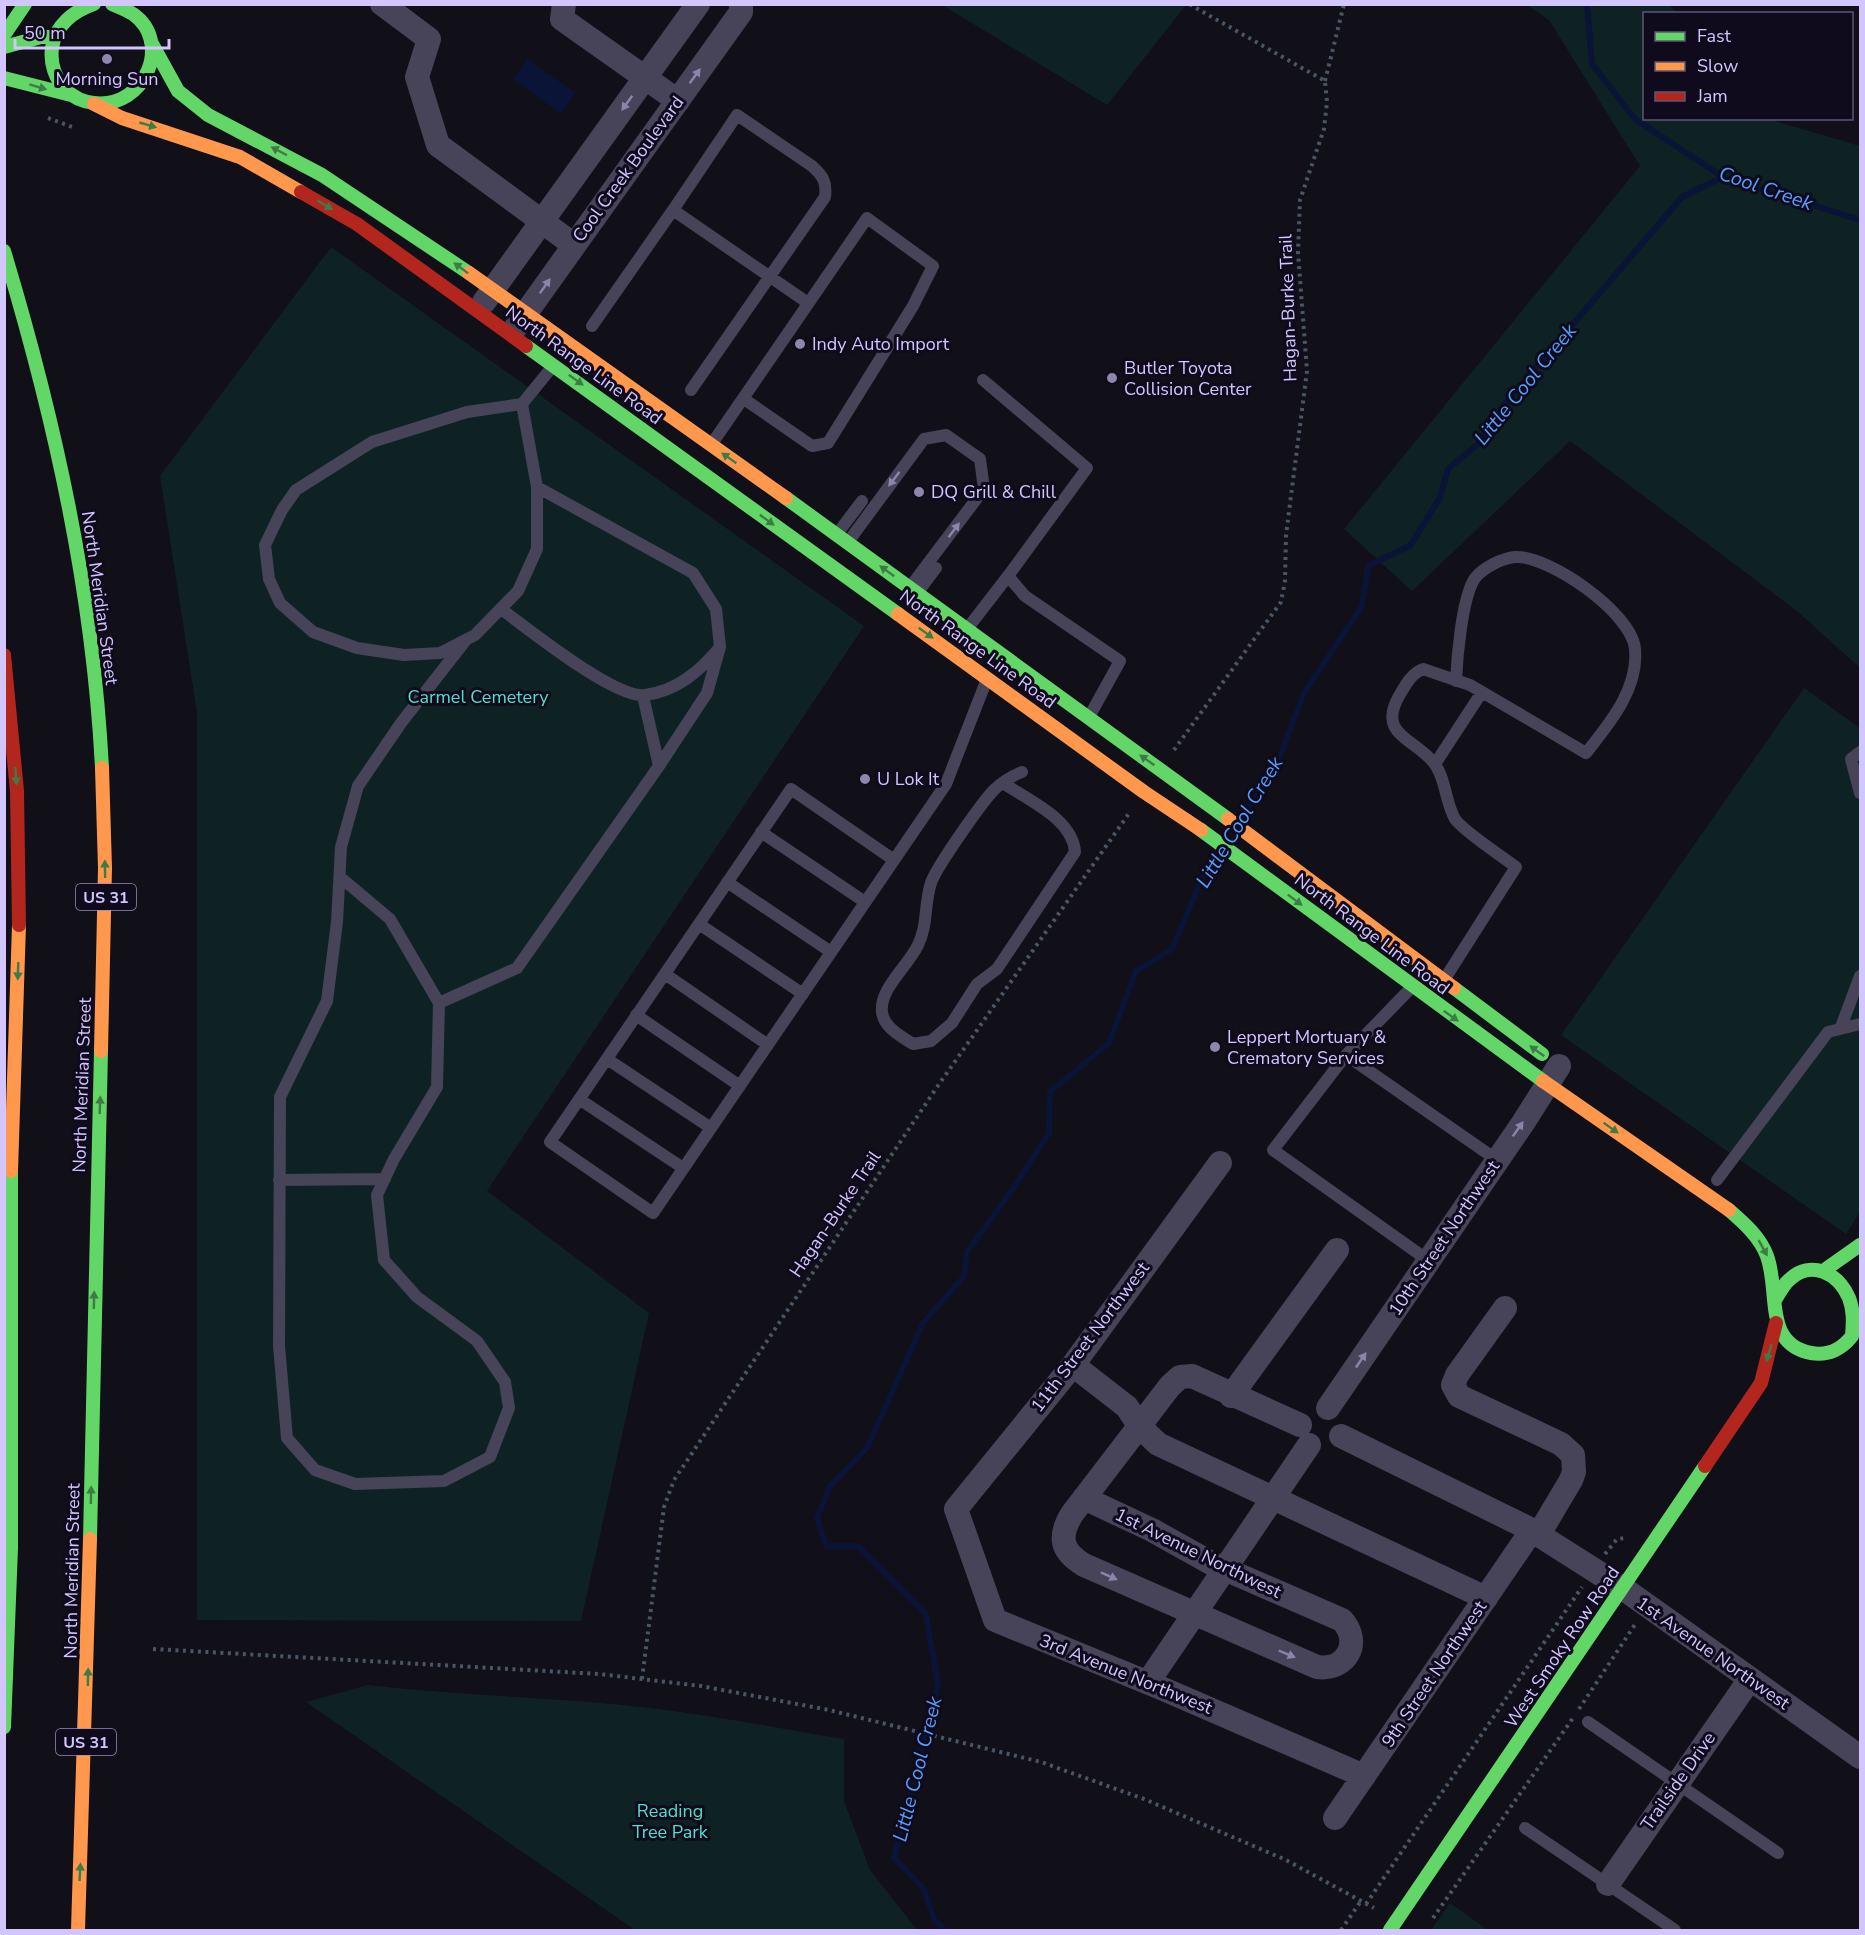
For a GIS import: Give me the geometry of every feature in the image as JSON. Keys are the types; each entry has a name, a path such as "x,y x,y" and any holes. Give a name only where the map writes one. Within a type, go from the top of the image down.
{"main road":[{"path":"4,35 25,4"},
{"path":"71,95 60,84 54,70 51,55 53,37 61,16 94,4"},
{"name":"North Range Line Road","path":"117,5 138,18 178,91 193,104 232,128 279,150 368,203 485,301 518,324 554,365 702,457 842,538 906,602 994,666 1089,718 1263,844 1444,980 1744,1223 1767,1255 1775,1300"},
{"path":"4,47 41,37 53,37"},
{"path":"94,104 110,104 126,99 139,89 150,67 151,42"},
{"path":"4,78 71,95"},
{"name":"North Range Line Road","path":"71,95 122,118 240,157 281,179 485,301 959,640 994,666 1144,792 1180,814 1411,987 1560,1076"},
{"name":"North Meridian Street","path":"4,251 38,367 71,515 93,664 104,813 105,955 96,1210 88,1706 78,1930"},
{"path":"4,655 16,780 19,865 10,1201 10,1548 4,1727"},
{"path":"1713,1177 1731,1190"},
{"path":"1860,1245 1819,1269 1793,1275 1786,1281 1775,1300 1776,1323 1786,1342 1795,1348 1825,1354 1842,1346 1860,1346"},
{"path":"1794,1256 1819,1269 1838,1273 1857,1287 1860,1308 1856,1329 1842,1346"},
{"name":"West Smoky Row Road","path":"1393,1925 1624,1589 1761,1383 1776,1323"},
{"path":"1800,1363 1816,1354"},
{"path":"1761,1383 1780,1374"}],"street":[{"path":"382,4 429,39 417,77 438,145 574,245"},
{"path":"564,4 562,19 678,101"},
{"path":"485,301 698,4"},
{"name":"Cool Creek Boulevard","path":"518,324 741,12 741,4"},
{"name":"10th Street Northwest","path":"1328,1408 1497,1160 1560,1076"},
{"name":"11th Street Northwest","path":"956,1509 1073,1365 1220,1163"},
{"path":"1231,1395 1337,1250"},
{"name":"9th Street Northwest","path":"1335,1818 1486,1598 1536,1532 1574,1472 1573,1455 1561,1444 1459,1396 1453,1385 1457,1375 1505,1308"},
{"path":"1073,1365 1127,1407 1140,1427 1158,1444 1486,1598"},
{"path":"1084,1498 1180,1377 1192,1376 1231,1395 1304,1435 1326,1449 1341,1436 1339,1418 1328,1408 1319,1407 1308,1411 1304,1435 1272,1499 1148,1683"},
{"name":"1st Avenue Northwest","path":"1341,1436 1600,1561 1624,1589 1860,1757"},
{"name":"1st Avenue Northwest","path":"1084,1498 1152,1530 1224,1569 1342,1620 1352,1638 1349,1655 1334,1667 1317,1667 1084,1565 1073,1558 1062,1543 1062,1534 1065,1525 1084,1498"},
{"name":"3rd Avenue Northwest","path":"956,1509 995,1620 1364,1776"},
{"name":"Trailside Drive","path":"1608,1884 1750,1679"}],"lane":[{"path":"592,326 737,116 822,174 827,185 825,197 771,278 691,390"},
{"path":"673,210 808,303"},
{"path":"702,457 867,218 933,266 914,306 828,442 812,446 744,399"},
{"path":"522,404 537,487 537,549 518,591 475,635 440,653 404,655 357,648 313,632 280,603 269,579 265,545 282,510 296,490 372,442 467,412 522,404 554,365"},
{"path":"959,640 1087,468 983,380"},
{"path":"842,538 924,439 946,435 980,459 984,489 906,602"},
{"path":"439,1003 518,968 707,693 720,647 716,609 693,573 537,487"},
{"path":"842,538 862,501"},
{"path":"1430,1000 1516,867 1455,819 1435,764 1396,731 1392,720 1392,709 1414,673 1423,669 1482,692 1586,753 1607,725 1634,678 1635,648 1626,623 1590,589 1540,564 1516,557 1497,562 1475,578 1457,647 1456,681"},
{"path":"906,602 936,568"},
{"path":"1008,576 1025,596 1120,661 1089,718"},
{"path":"501,609 600,680 643,696 680,684 704,666 720,647"},
{"path":"340,877 390,920 439,1003 437,1087 394,1159 377,1195 384,1260 417,1297 477,1341 505,1382 509,1408 490,1457 444,1481 355,1484 315,1470 286,1438 279,1346 280,1097 327,1001 337,922 341,847 358,786 401,723 466,640"},
{"path":"894,860 790,789 550,1142 653,1213 946,784 994,666"},
{"path":"1435,764 1482,692"},
{"path":"643,696 659,766"},
{"path":"1860,752 1851,759 1860,792"},
{"path":"1002,783 1064,825 1074,838 1075,852 997,969 977,984 952,1023 932,1041 913,1044 887,1025 882,1014 885,995 917,947 924,931 931,881 994,789 1002,783 1022,772"},
{"path":"761,832 865,902"},
{"path":"727,882 831,952"},
{"path":"699,924 802,994"},
{"path":"1427,967 1346,1055 1273,1150 1429,1260"},
{"path":"664,974 768,1045"},
{"path":"1841,1027 1860,976"},
{"path":"636,1015 740,1086"},
{"path":"1713,1177 1828,1032 1860,1024"},
{"path":"1346,1055 1480,1151 1497,1160"},
{"path":"607,1059 711,1128"},
{"path":"579,1099 683,1168"},
{"path":"279,1180 385,1179"},
{"path":"1587,1722 1778,1853"},
{"path":"1525,1828 1675,1930"}],"path":[{"path":"1189,4 1325,81"},
{"name":"Hagan-Burke Trail","path":"1170,756 1281,602 1285,581 1286,535 1307,371 1298,252 1300,200 1323,129 1327,102 1325,81 1344,4"},
{"name":"Hagan-Burke Trail","path":"642,1679 664,1507 674,1480 935,1090 1136,803"},
{"path":"1366,1904 1600,1561"},
{"path":"1426,1926 1634,1628 1644,1604"},
{"path":"153,1649 496,1667 642,1679 700,1686 903,1728 1041,1762 1144,1799 1286,1860 1366,1904 1393,1925"},
{"path":"1341,1930 1361,1901"}],"green space":[{"path":"942,5 1186,5 1107,105"},
{"path":"1527,5 1669,5 1676,12 1643,12 1643,120 1771,120 1860,146 1860,668 1797,611 1570,441 1412,591 1344,529 1640,166 1549,20"},
{"name":"Carmel Cemetery","path":"331,247 864,626 487,1191 649,1313 581,1621 197,1620 197,713 160,476"},
{"path":"1804,688 1860,728 1860,1212 1846,1234 1561,1035"},
{"name":"Reading Tree Park","path":"368,1685 650,1708 844,1739 844,1801 870,1870 917,1930 635,1930 306,1702"},
{"path":"1450,1903 1488,1930 1431,1930"}],"water":[{"path":"527,59 576,93 561,114 513,79"}],"waterway":[{"name":"Cool Creek","path":"1587,4 1592,64 1635,119 1723,177 1860,220"},
{"name":"Little Cool Creek","path":"1243,816 1276,767 1304,693 1362,606 1368,566 1411,545 1440,497 1448,469 1478,444 1491,420 1682,197 1723,177"},
{"name":"Little Cool Creek","path":"945,1930 934,1919 924,1889 894,1858 938,1685 926,1614 858,1546 826,1546 817,1518 830,1486 867,1448 923,1323 964,1276 967,1252 1014,1187 1049,1133 1050,1092 1109,1043 1136,971 1172,949 1203,876 1217,854"}],"traffic: fast":[{"path":"4,35 25,4"},
{"path":"94,4 79,11 61,26 52,48 54,70 62,86 82,101 94,103 112,102 127,96 139,85 148,71 152,56 151,41 145,26 133,14 112,4"},
{"path":"4,47 41,37 53,37"},
{"path":"151,42 178,91 208,115 322,175 469,273"},
{"path":"4,78 71,95"},
{"path":"4,251 40,378 69,507 90,637 102,768"},
{"path":"526,346 898,614"},
{"path":"786,498 1228,819"},
{"path":"1201,830 1543,1081"},
{"path":"1454,988 1542,1054"},
{"path":"90,1539 101,1051"},
{"path":"4,1727 11,1548 11,1171"},
{"path":"1729,1210 1751,1231 1764,1249 1771,1270 1776,1314 1779,1328 1786,1339 1796,1348 1811,1353 1823,1353 1839,1348 1852,1336 1853,1322 1849,1298 1838,1282 1823,1272 1806,1270 1797,1274 1787,1282 1775,1300"},
{"path":"1826,1269 1860,1245"},
{"path":"1390,1930 1705,1466"}],"traffic: slow":[{"path":"94,104 122,118 240,157 301,192"},
{"path":"469,273 786,498"},
{"path":"898,614 1144,792 1201,830"},
{"path":"101,1051 105,868 102,768"},
{"path":"1228,819 1454,988"},
{"path":"11,1171 19,925"},
{"path":"1543,1081 1729,1210"},
{"path":"78,1930 90,1539"}],"traffic: jam":[{"path":"301,192 357,224 526,346"},
{"path":"4,655 17,791 19,925"},
{"path":"1705,1466 1761,1383 1776,1323"}],"place":[{"name":"Morning Sun","path":"107,59"},
{"name":"Indy Auto Import","path":"800,344"},
{"name":"Butler Toyota Collision Center","path":"1112,378"},
{"name":"DQ Grill & Chill","path":"919,492"},
{"name":"U Lok It","path":"865,779"},
{"name":"Leppert Mortuary & Crematory Services","path":"1215,1047"}]}
